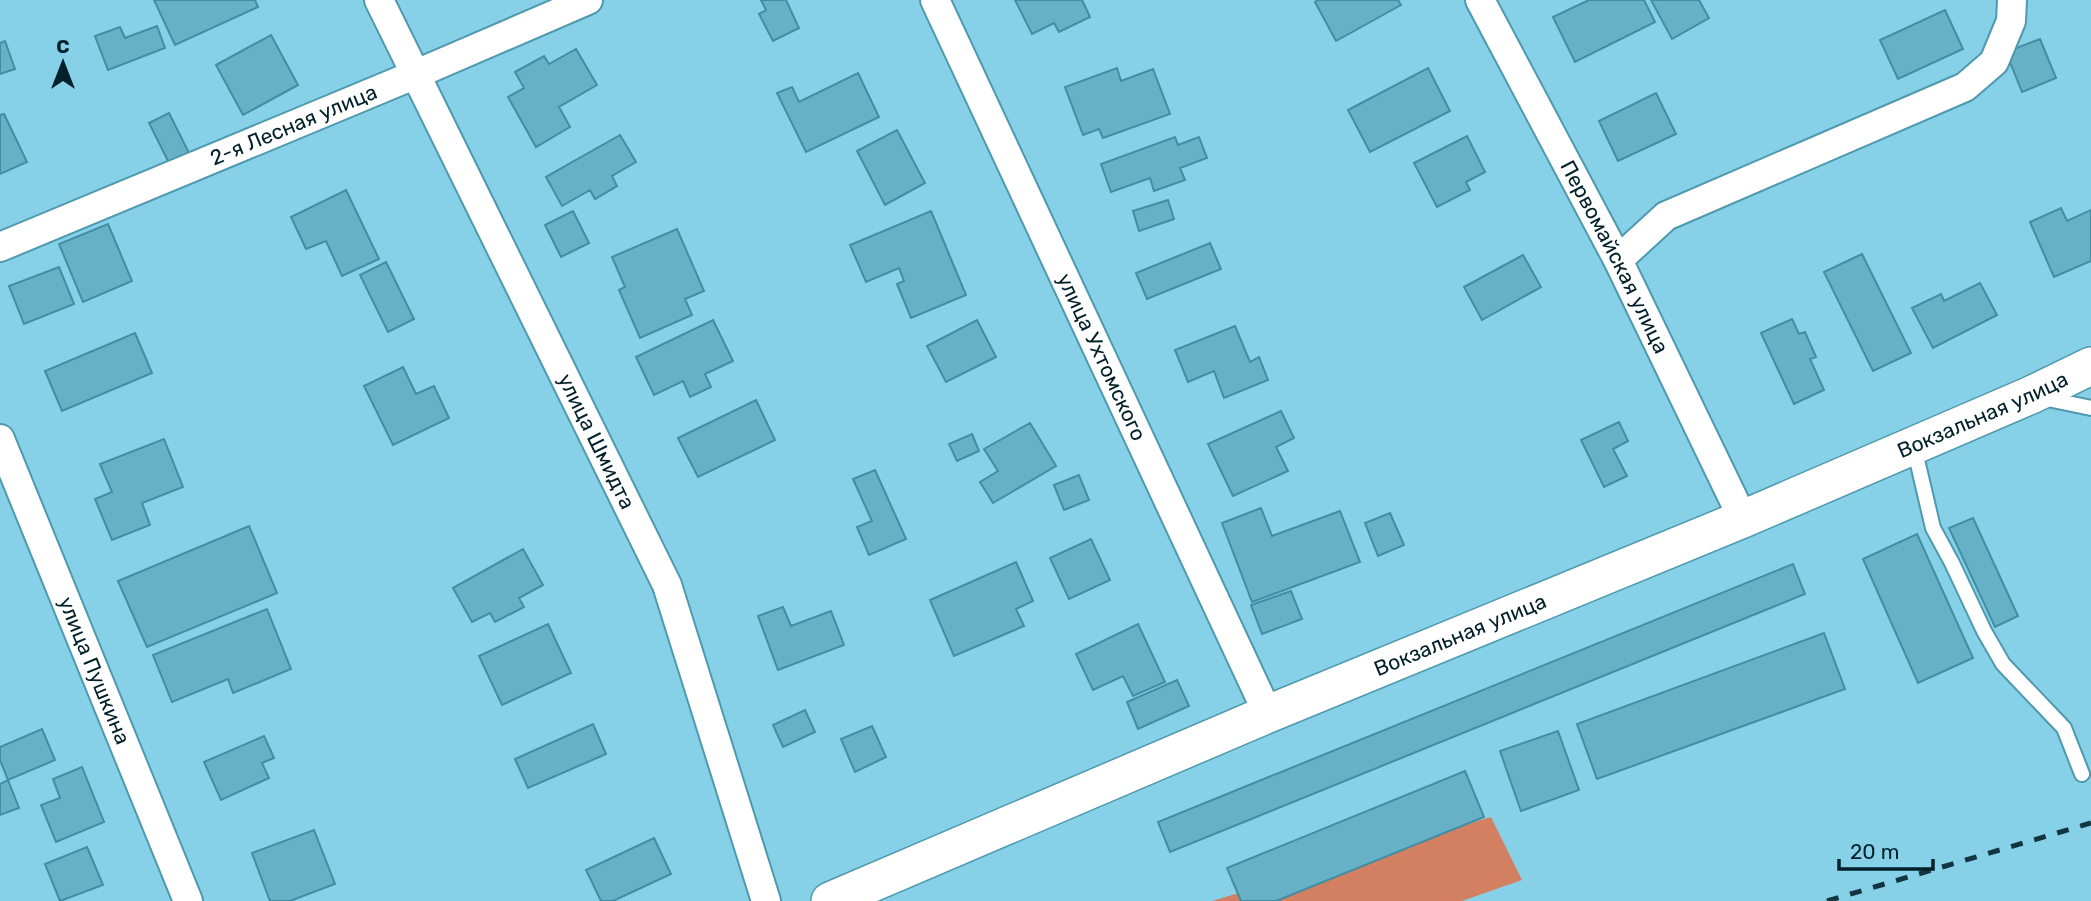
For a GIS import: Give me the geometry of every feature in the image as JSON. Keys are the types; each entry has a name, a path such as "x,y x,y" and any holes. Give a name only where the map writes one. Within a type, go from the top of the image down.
{"street":[{"name":"улица Шмидта","path":"379,0 667,585 766,901"},
{"name":"2-я Лесная улица","path":"0,247 588,0"},
{"name":"улица Ухтомского","path":"935,0 1268,714"},
{"name":"Первомайская улица","path":"1480,0 1618,260 1743,519"},
{"path":"1618,260 1666,216 1965,87 1994,62 2011,21 2012,0"},
{"name":"Вокзальная улица","path":"830,901 1268,714 1743,519 2031,395 2091,366"},
{"name":"улица Пушкина","path":"0,439 188,901"}],"lane":[{"path":"2031,395 2091,408"},
{"path":"1914,446 1933,528 1984,631 2003,664 2064,728 2082,774"}],"shaded area":[{"path":"1491,817 1522,880 1462,901 1212,901"}],"building":[{"path":"154,0 255,0 258,7 175,45"},
{"path":"761,0 786,0 799,28 773,41 759,14 766,10"},
{"path":"1015,0 1082,0 1090,17 1059,32 1054,23 1032,34"},
{"path":"1398,0 1401,5 1336,41 1315,2"},
{"path":"1589,0 1644,0 1655,22 1575,62 1553,17"},
{"path":"1651,0 1699,0 1709,18 1672,39"},
{"path":"1945,10 1963,49 1898,79 1880,40"},
{"path":"157,26 165,48 108,70 95,36 120,27 125,38"},
{"path":"271,35 298,85 243,115 216,65"},
{"path":"2040,39 2056,78 2022,92 2006,52"},
{"path":"5,41 15,69 0,74 0,43"},
{"path":"576,49 597,85 559,107 570,127 536,147 508,97 524,88 515,72 544,56 549,64"},
{"path":"1117,68 1121,81 1153,69 1170,114 1103,138 1099,129 1083,135 1065,87"},
{"path":"1428,68 1450,111 1370,152 1348,110"},
{"path":"858,73 879,117 806,152 777,93 792,87 799,102"},
{"path":"1656,93 1676,134 1618,161 1599,121"},
{"path":"169,113 190,155 170,165 149,123"},
{"path":"4,114 27,162 0,174 0,115"},
{"path":"897,130 925,183 885,205 857,151"},
{"path":"620,135 636,162 612,176 617,186 595,199 590,190 562,206 546,177"},
{"path":"1467,136 1485,172 1466,182 1470,190 1437,207 1414,163"},
{"path":"1175,137 1178,145 1199,137 1207,158 1180,168 1185,180 1154,191 1150,178 1111,192 1101,164"},
{"path":"346,190 379,259 342,276 326,241 306,249 291,217"},
{"path":"1168,200 1174,219 1139,231 1133,211"},
{"path":"2061,208 2067,221 2091,210 2091,261 2054,277 2030,222"},
{"path":"573,211 589,243 561,257 545,225"},
{"path":"931,211 966,295 911,318 897,284 904,281 899,268 866,282 850,245"},
{"path":"108,224 132,281 83,302 59,244"},
{"path":"677,229 704,291 685,299 692,315 640,338 619,290 625,287 612,257"},
{"path":"1210,243 1221,269 1147,299 1136,273"},
{"path":"1862,254 1911,353 1873,371 1824,272"},
{"path":"1523,255 1541,287 1482,320 1464,287"},
{"path":"386,262 414,319 388,332 360,275"},
{"path":"59,267 74,304 24,324 9,286"},
{"path":"1980,283 1997,315 1933,348 1912,308 1941,294 1944,301"},
{"path":"1792,319 1799,334 1805,332 1816,357 1810,359 1824,390 1794,404 1761,333"},
{"path":"713,320 733,361 705,374 711,387 690,397 683,381 654,395 636,357"},
{"path":"977,320 996,357 946,382 927,346"},
{"path":"1235,326 1250,362 1259,357 1268,380 1224,398 1214,371 1188,382 1175,350"},
{"path":"135,333 152,373 62,411 45,371"},
{"path":"403,367 416,394 434,386 449,418 393,445 364,386"},
{"path":"756,400 775,440 698,477 678,438"},
{"path":"1281,411 1294,438 1276,447 1288,471 1233,496 1208,444"},
{"path":"1619,422 1628,441 1613,449 1627,476 1604,487 1581,440"},
{"path":"1030,423 1056,466 993,503 980,482 998,471 984,449"},
{"path":"972,434 979,451 957,461 949,444"},
{"path":"164,439 183,487 142,503 150,525 112,540 95,499 112,492 100,464"},
{"path":"875,470 906,539 869,555 857,527 872,521 853,479"},
{"path":"1079,475 1089,500 1064,510 1054,485"},
{"path":"1261,508 1272,536 1340,511 1360,562 1252,602 1222,523"},
{"path":"1390,513 1404,545 1378,556 1365,523"},
{"path":"1973,518 2018,616 1995,627 1949,528"},
{"path":"249,526 277,593 147,647 118,581"},
{"path":"1917,534 1973,658 1918,683 1863,559"},
{"path":"1091,539 1110,580 1069,599 1050,558"},
{"path":"523,549 543,585 519,598 524,607 495,622 490,613 472,622 453,588"},
{"path":"1016,562 1033,601 1016,609 1024,626 954,656 930,600"},
{"path":"1793,564 1805,594 1170,852 1158,822"},
{"path":"1291,591 1302,619 1262,634 1251,605"},
{"path":"783,607 791,626 831,611 844,645 778,670 758,616"},
{"path":"267,609 291,669 233,693 228,679 172,702 153,655"},
{"path":"548,624 571,673 502,705 479,656"},
{"path":"1138,624 1165,682 1133,696 1123,676 1093,690 1076,654"},
{"path":"1824,633 1845,689 1597,779 1577,724"},
{"path":"1177,680 1189,706 1138,729 1127,702"},
{"path":"805,710 815,732 783,747 773,725"},
{"path":"593,724 606,754 528,788 515,759"},
{"path":"872,726 886,757 855,772 841,739"},
{"path":"42,729 55,760 8,780 0,760 0,747"},
{"path":"1558,731 1579,790 1521,811 1500,751"},
{"path":"264,736 274,758 262,763 269,778 221,800 204,762"},
{"path":"82,767 104,822 56,842 41,805 60,798 53,779"},
{"path":"1465,771 1484,817 1276,901 1241,901 1227,868"},
{"path":"8,780 19,808 0,815 0,784"},
{"path":"314,830 335,884 290,901 270,901 252,853"},
{"path":"654,838 671,874 613,901 601,901 586,870"},
{"path":"87,847 103,885 60,901 45,864"}],"railway":[{"path":"1827,901 2091,823"}]}
